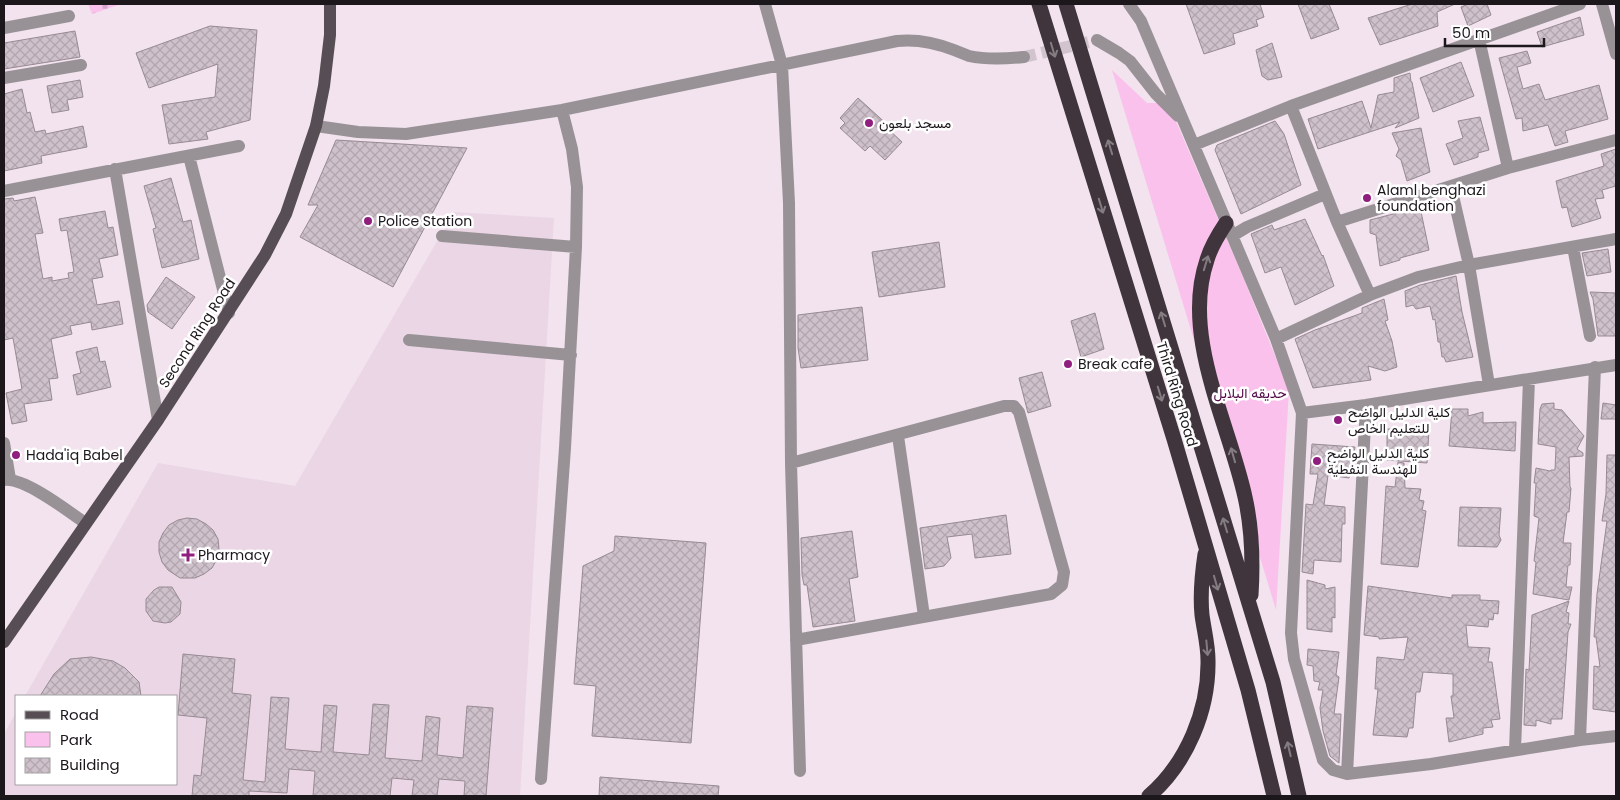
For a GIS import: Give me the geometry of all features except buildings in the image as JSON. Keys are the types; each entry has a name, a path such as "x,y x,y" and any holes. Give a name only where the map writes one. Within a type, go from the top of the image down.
{"highway":[{"name":"Third Ring Road","path":"1039,4 1206,547 1248,690 1274,796"},
{"name":"Third Ring Road","path":"1066,4 1273,682 1299,796"},
{"path":"1229,229 1210,250 1203,273 1200,328 1204,358 1245,496 1252,562 1250,607"},
{"path":"1149,796 1165,781 1182,756 1195,730 1205,696 1208,661 1202,615 1201,589 1206,547"}],"main road":[{"name":"Second Ring Road","path":"4,642 158,420 265,256 286,214 316,126 324,86 330,35 330,4"}],"street":[{"path":"765,4 782,65 789,203 791,463 800,771"},
{"path":"1129,4 1141,21 1194,145 1276,339 1302,413 1291,633 1293,650 1323,760 1333,770 1347,774 1431,764 1616,736"},
{"path":"1194,145 1291,106 1580,4"},
{"path":"1602,4 1611,19 1616,54"},
{"path":"4,28 69,16"},
{"path":"1479,39 1508,168"},
{"path":"316,126 358,132 406,134 562,110 897,41 911,40 940,45 981,58 1024,57"},
{"path":"1097,40 1130,61 1156,94 1184,122"},
{"path":"4,78 82,64"},
{"path":"1291,106 1325,194 1370,295"},
{"path":"541,780 571,355 576,247 577,187 572,150 562,110"},
{"path":"1337,222 1508,168 1616,140"},
{"path":"4,191 240,146"},
{"path":"189,156 229,313"},
{"path":"115,169 158,420"},
{"path":"1451,187 1469,265 1489,385"},
{"path":"1229,229 1247,227 1325,194"},
{"path":"442,236 576,247"},
{"path":"1276,339 1370,295 1418,277 1469,265 1616,239"},
{"path":"1573,247 1590,336"},
{"path":"409,340 571,355"},
{"path":"1302,413 1366,405 1616,365"},
{"path":"1580,740 1595,368"},
{"path":"1515,750 1529,379"},
{"path":"1347,774 1366,405"},
{"path":"791,463 898,436 1004,406 1014,406 1019,412 1064,572 1062,585 1051,594 796,640"},
{"path":"898,436 924,616"},
{"path":"4,443 7,480 42,494 86,523"}],"shaded area":[{"path":"454,212 554,218 520,796 4,796 4,734 15,714 15,785 178,785 178,695 26,695 158,463 295,486"}],"green space":[{"path":"88,4 121,4 92,14"},
{"name":"حديقه البلابل","path":"1112,70 1147,103 1168,103 1241,272 1289,390 1276,610"}],"tunnel":[{"path":"1024,57 1097,40"}],"place":[{"name":"مسجد بلعون","path":"869,123"},
{"name":"Alaml benghazi foundation","path":"1367,198"},
{"name":"Police Station","path":"368,221"},
{"name":"Break cafe","path":"1068,364"},
{"name":"كلية الدليل الواضح للتعليم الخاص","path":"1338,420"},
{"name":"Hada'iq Babel","path":"16,455"},
{"name":"كلية الدليل الواضح للهندسة النفطية","path":"1317,461"},
{"name":"Pharmacy","path":"188,555"}]}
